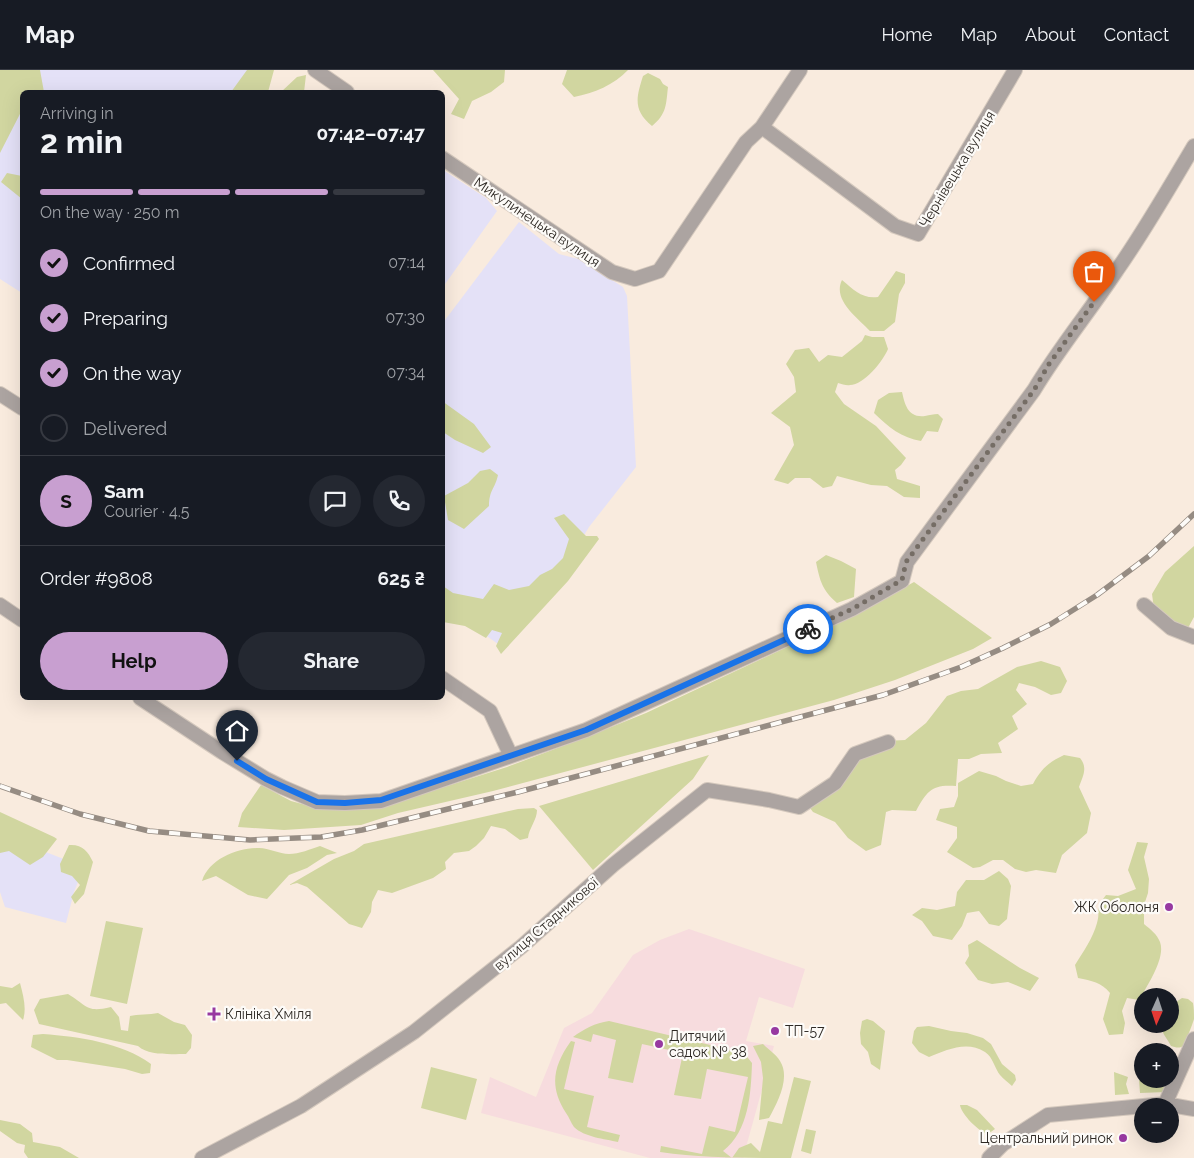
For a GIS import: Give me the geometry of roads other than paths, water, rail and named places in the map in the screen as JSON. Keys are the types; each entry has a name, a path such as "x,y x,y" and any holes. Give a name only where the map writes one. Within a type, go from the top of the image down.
{"street":[{"path":"315,70 344,90"},
{"path":"762,127 800,70"},
{"name":"Чернівецька вулиця","path":"762,127 895,226 918,234 1016,70"},
{"name":"Микулинецька вулиця","path":"445,160 612,272 635,279 659,271 746,142 762,127"},
{"path":"143,700 266,779 317,802 345,803 381,800 586,730 852,609 902,580 906,562 1034,390 1049,364 1117,272 1194,146"},
{"path":"0,394 20,407"},
{"path":"0,605 20,619"},
{"path":"1144,605 1171,628 1194,637"},
{"path":"445,680 490,711 511,756"},
{"name":"вулиця Стадникової","path":"202,1158 302,1106 414,1032 521,947 613,866 707,790 769,800 800,808 835,783 855,754 888,742"},
{"path":"1168,1098 1194,1039"},
{"path":"1179,1106 1194,1109"},
{"path":"989,1158 1003,1144 1048,1115 1134,1107"}],"railway":[{"path":"0,786 80,814 149,831 250,840 321,837 362,830 518,792 883,695 961,667 1051,624 1097,595 1149,556 1194,514"}],"place":[{"name":"ЖК Оболоня","path":"1169,907"},
{"name":"Клініка Хміля","path":"214,1014"},
{"name":"ТП-57","path":"775,1031"},
{"name":"Дитячий садок № 38","path":"659,1044"},
{"name":"Центральний ринок","path":"1123,1138"}]}
